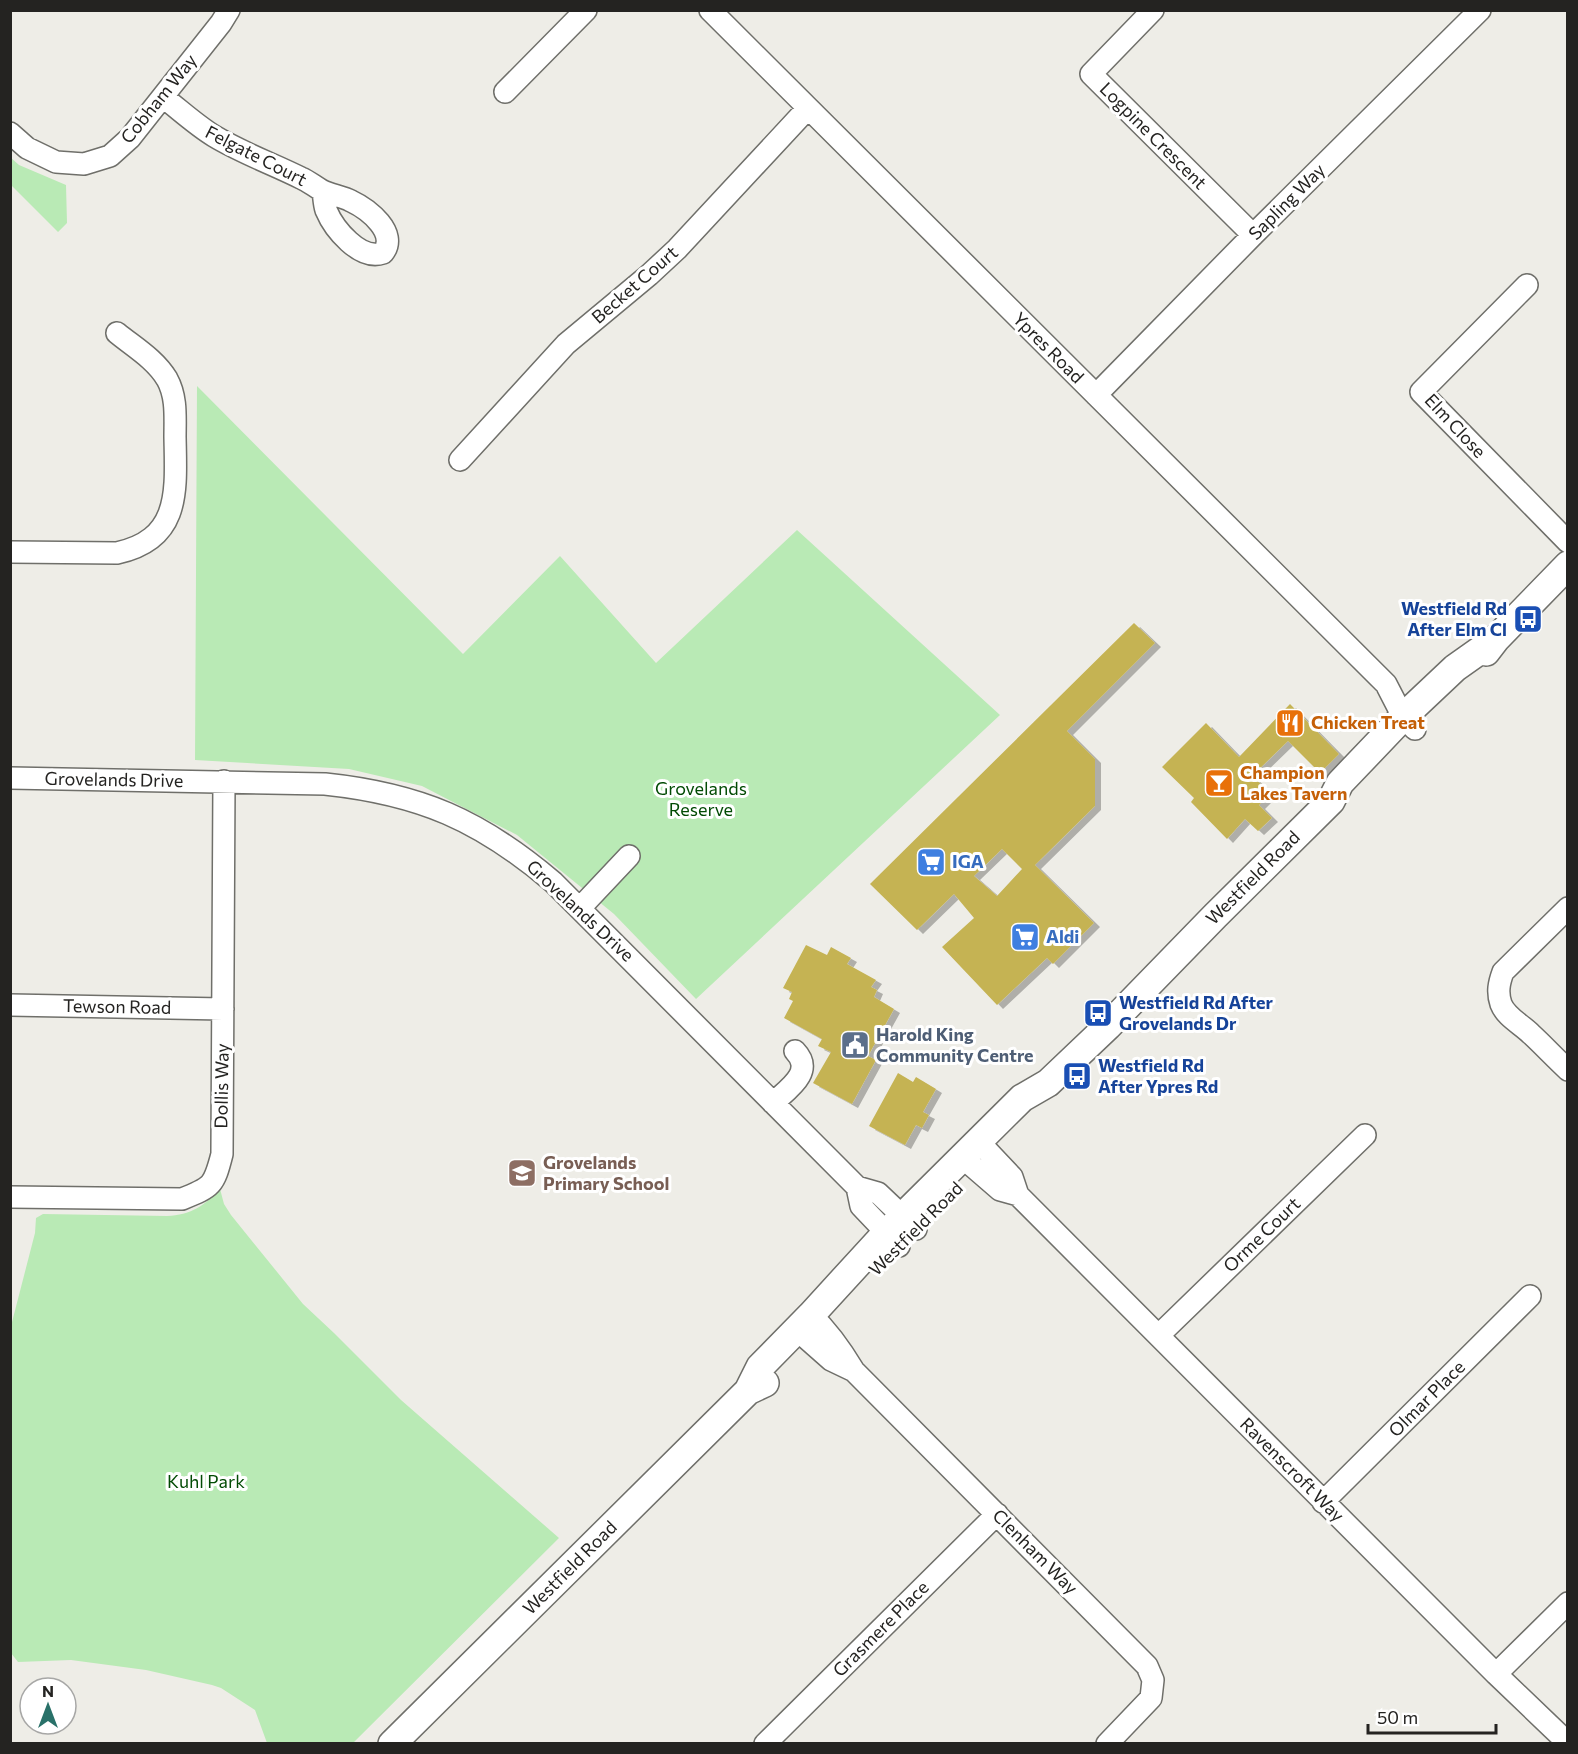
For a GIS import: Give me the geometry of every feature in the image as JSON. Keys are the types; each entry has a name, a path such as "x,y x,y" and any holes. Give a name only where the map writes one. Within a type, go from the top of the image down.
{"main road":[{"name":"Westfield Road","path":"392,1743 748,1391 772,1380 810,1328 860,1287 901,1231 977,1156 1035,1110 1048,1083 1108,1026 1331,801 1350,795 1418,715 1467,679 1496,639 1568,566"}],"street":[{"name":"Cobham Way","path":"10,134 27,148 56,162 84,164 110,156 130,138 229,10"},
{"path":"505,92 586,10"},
{"name":"Ypres Road","path":"710,10 1418,715"},
{"name":"Logpine Crescent","path":"1154,10 1091,74 1253,235"},
{"name":"Sapling Way","path":"1096,395 1253,235 1480,10"},
{"name":"Felgate Court","path":"163,97 215,137 302,178 323,191"},
{"name":"Becket Court","path":"460,460 566,344 677,249 808,108"},
{"name":"Elm Close","path":"1527,285 1421,392 1568,542"},
{"path":"10,552 117,553 132,550 146,543 158,533 171,510 176,471 175,402 172,390 152,360 117,333"},
{"name":"Grovelands Drive","path":"10,778 315,783 357,787 413,800 444,811 474,826 517,853 553,882 857,1187 861,1206 901,1231"},
{"name":"Dollis Way","path":"10,1197 182,1199 204,1190 216,1177 222,1154 224,781"},
{"path":"580,908 629,856"},
{"path":"1568,908 1503,972 1498,989 1501,1005 1506,1013 1568,1070"},
{"name":"Tewson Road","path":"10,1005 223,1009"},
{"path":"774,1103 802,1071 801,1057 795,1051"},
{"name":"Orme Court","path":"1160,1335 1365,1135"},
{"name":"Ravenscroft Way","path":"977,1156 1012,1176 1018,1195 1160,1335 1323,1502 1568,1743"},
{"name":"Olmar Place","path":"1323,1502 1530,1296"},
{"name":"Clenham Way","path":"810,1328 840,1348 854,1371 1149,1669 1153,1680 1151,1698 1107,1743"},
{"name":"Grasmere Place","path":"765,1743 997,1514"},
{"path":"1496,1674 1568,1603"}],"green space":[{"path":"10,157 19,165 66,185 67,223 58,232 11,185"},
{"name":"Grovelands Reserve","path":"197,386 463,654 560,556 656,663 797,530 1000,715 696,999 614,914 517,835 422,786 349,769 195,760"},
{"name":"Kuhl Park","path":"220,1189 224,1204 231,1215 303,1304 401,1400 559,1538 353,1743 267,1743 255,1710 221,1688 146,1670 71,1660 18,1662 11,1653 11,1326 35,1233 36,1218 43,1214 167,1216 183,1214 208,1200"}],"building":[{"path":"1134,623 1155,643 1067,731 1095,759 1095,806 1035,865 1094,923 1053,964 1047,958 997,1005 942,947 974,918 954,894 917,930 870,884","holes":["1002,849 1022,869 997,896 974,876"]},
{"name":"Champion Lakes Tavern","path":"1290,704 1339,754 1320,773 1288,741 1252,776 1266,789 1261,794 1265,799 1259,805 1272,818 1258,831 1245,819 1227,839 1191,802 1194,798 1162,767 1206,723 1239,757"},
{"name":"Harold King Community Centre","path":"806,945 827,955 831,947 851,958 847,964 876,980 871,987 877,990 874,997 894,1009 868,1056 876,1060 852,1104 813,1083 831,1052 818,1046 822,1039 784,1018 793,1001 789,999 792,992 783,988"},
{"path":"898,1073 913,1082 916,1077 936,1089 923,1112 929,1115 922,1128 916,1125 905,1145 869,1126"}],"place":[{"name":"Westfield Rd After Elm Cl","path":"1528,619"},
{"name":"Chicken Treat","path":"1290,723"},
{"name":"Champion Lakes Tavern","path":"1219,783"},
{"name":"IGA","path":"931,862"},
{"name":"Aldi","path":"1025,937"},
{"name":"Westfield Rd After Grovelands Dr","path":"1098,1013"},
{"name":"Harold King Community Centre","path":"855,1045"},
{"name":"Westfield Rd After Ypres Rd","path":"1077,1076"},
{"name":"Grovelands Primary School","path":"522,1173"}]}
